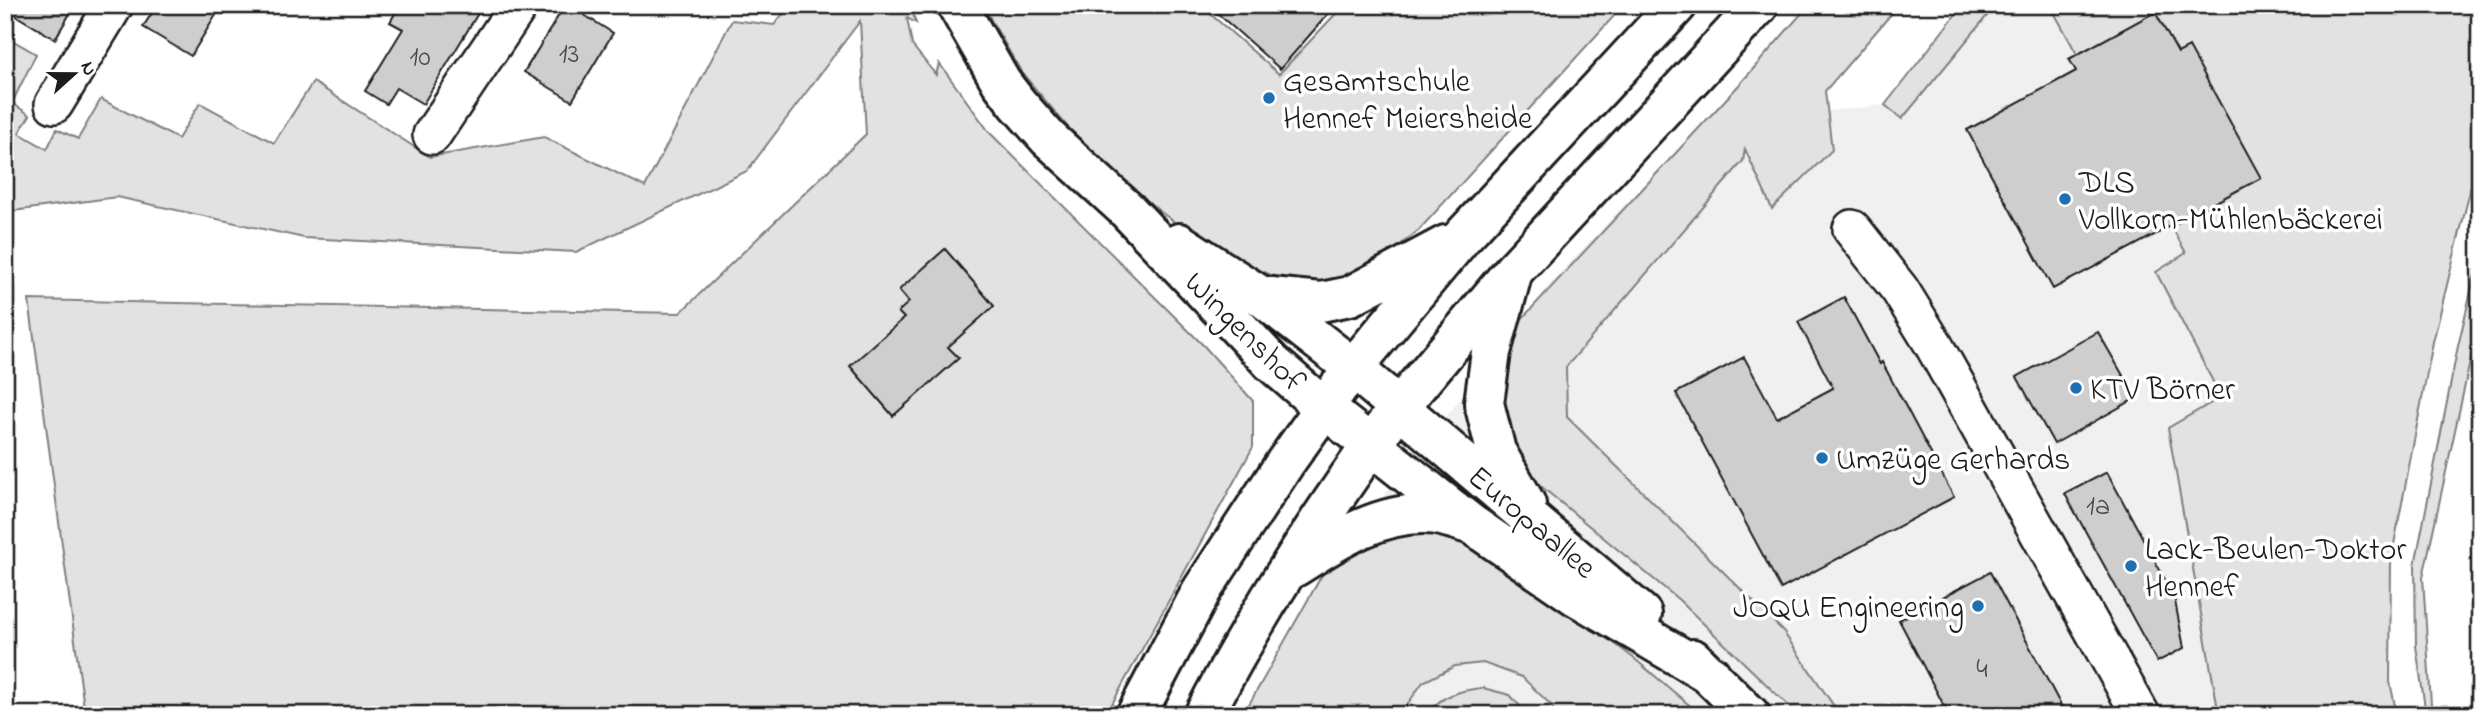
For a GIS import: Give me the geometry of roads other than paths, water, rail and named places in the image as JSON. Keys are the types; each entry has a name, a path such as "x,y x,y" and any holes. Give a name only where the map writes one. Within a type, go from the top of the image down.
{"main road":[{"name":"Wingenshof","path":"957,5 1001,82 1048,138 1127,210 1271,362 1324,408 1372,444"},
{"path":"1136,715 1202,590 1353,368 1463,236 1677,5"},
{"path":"1204,715 1283,575 1399,407 1513,271 1759,5"},
{"name":"Wingenshof","path":"1127,210 1261,296 1353,368"},
{"path":"1261,296 1321,302 1350,296 1463,236"},
{"path":"1513,271 1491,352 1483,403 1496,451 1537,524"},
{"name":"Europaallee","path":"1353,368 1711,675 1750,715"},
{"name":"Europaallee","path":"1372,444 1471,524 1576,596 1711,675"},
{"path":"1283,575 1350,534 1401,516 1437,516 1471,524"}],"street":[{"path":"54,104 114,5"},
{"path":"432,135 519,5"},
{"path":"1852,229 1900,290 1932,342 2141,715"}],"place":[{"name":"Gesamtschule Hennef Meiersheide","path":"1269,98"},
{"name":"DLS Vollkorn-Mühlenbäckerei","path":"2065,199"},
{"name":"KTV Börner","path":"2076,388"},
{"name":"Umzüge Gerhards","path":"1822,458"},
{"name":"Lack-Beulen-Doktor Hennef","path":"2131,566"},
{"name":"JOQU Engineering","path":"1978,606"}]}
